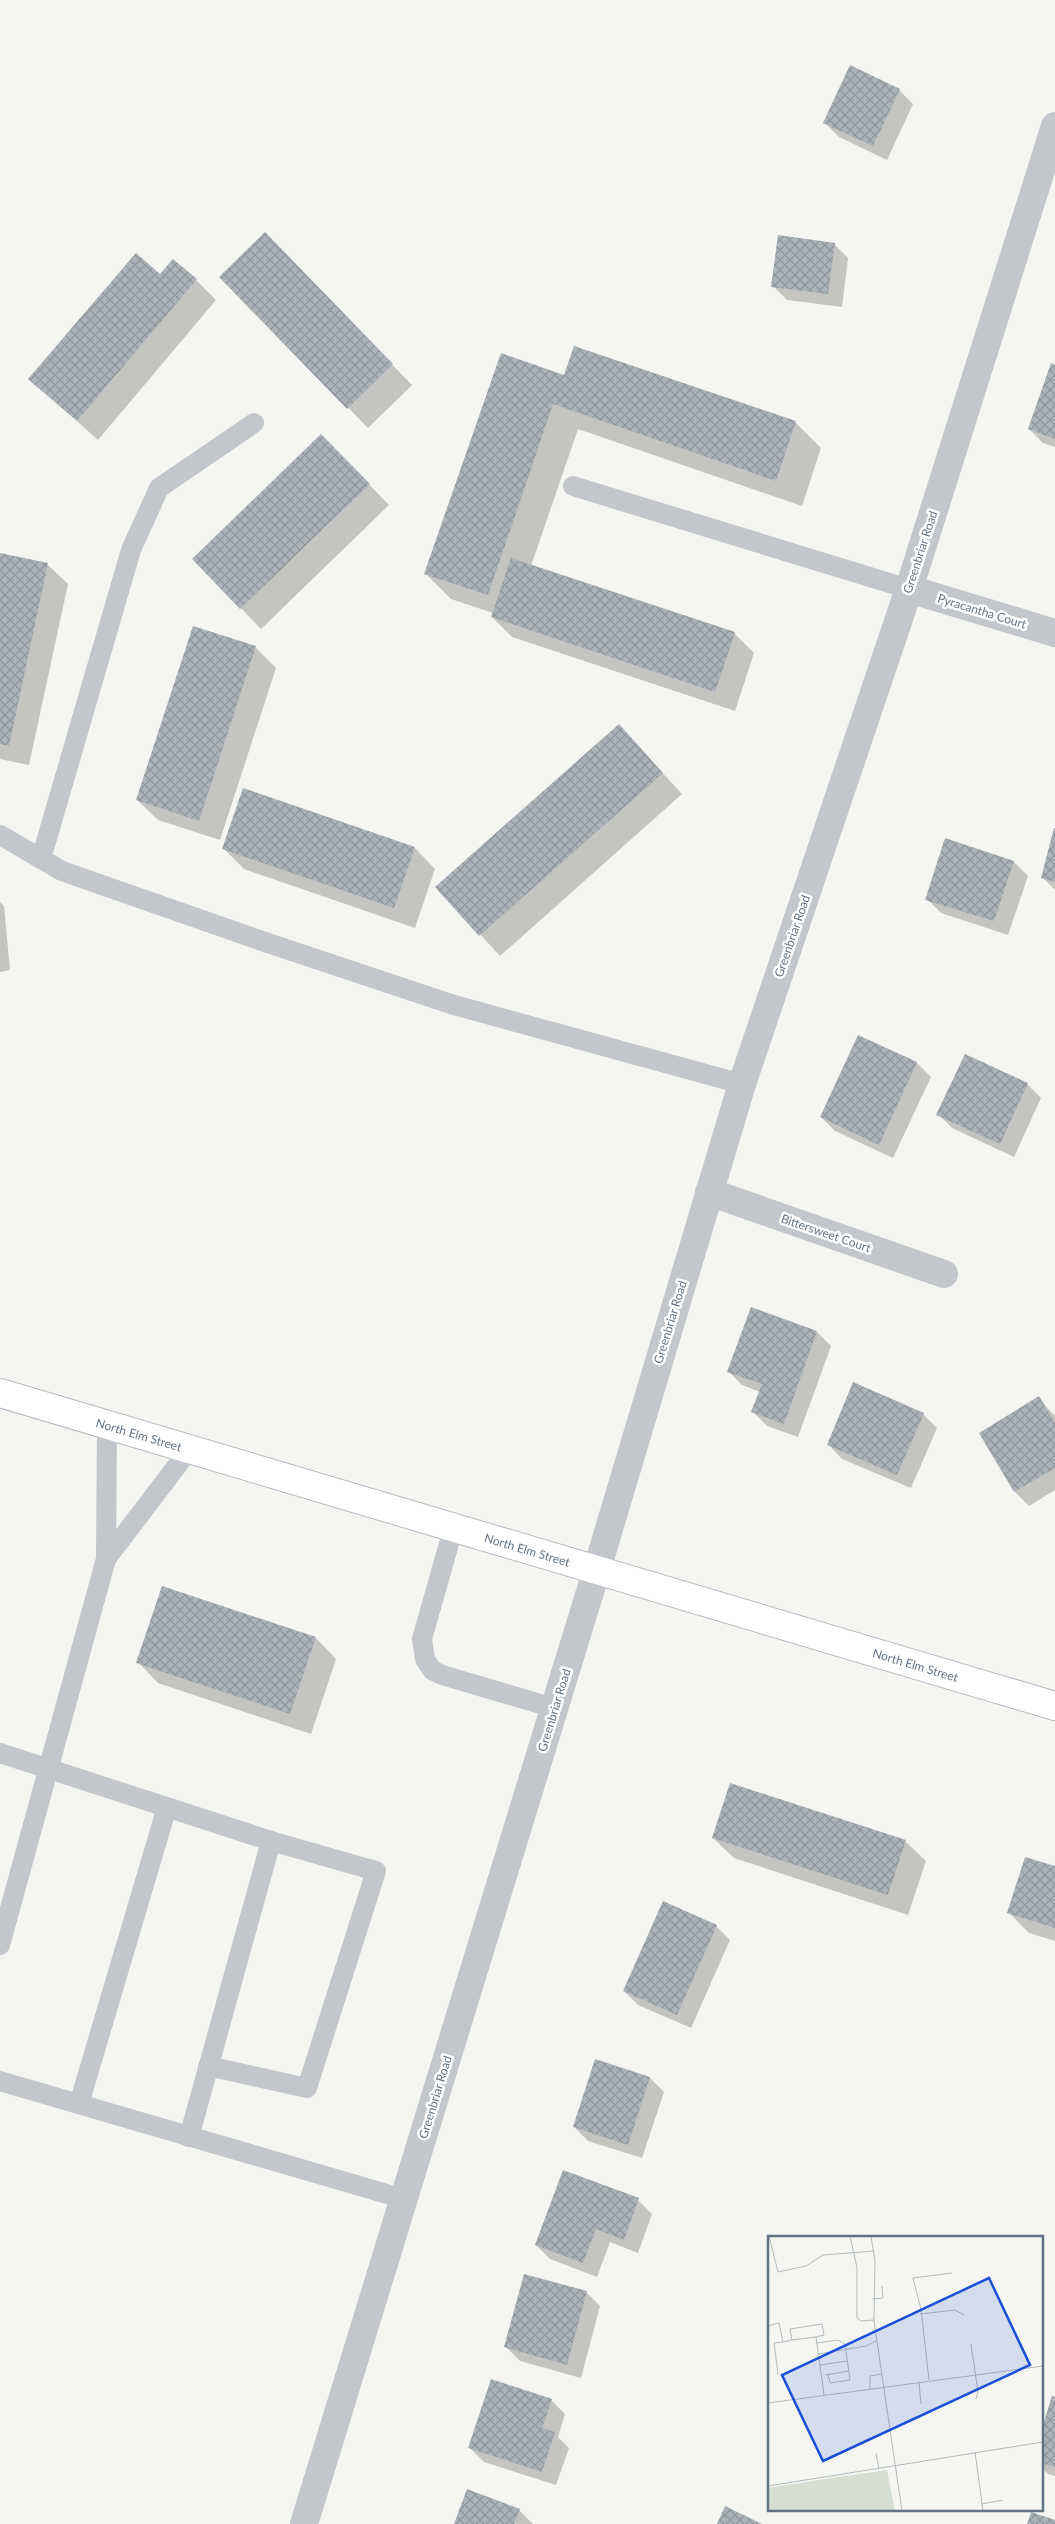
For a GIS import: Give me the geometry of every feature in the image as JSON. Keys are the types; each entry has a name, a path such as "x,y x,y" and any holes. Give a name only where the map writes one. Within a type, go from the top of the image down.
{"main road":[{"name":"North Elm Street","path":"0,1393 107,1426 454,1526 1055,1706"}],"street":[{"name":"Greenbriar Road","path":"304,2524 597,1569 742,1084 909,589 1055,126"},
{"name":"Pyracantha Court","path":"909,589 1055,633"},
{"name":"Bittersweet Court","path":"709,1192 944,1274"}],"lane":[{"path":"41,859 131,550 159,488 254,423"},
{"path":"573,486 909,589"},
{"path":"0,835 62,871 454,1005 742,1084"},
{"path":"0,1945 50,1769 106,1559 107,1426"},
{"path":"106,1559 189,1450"},
{"path":"454,1526 422,1639 425,1659 432,1670 442,1675 554,1708"},
{"path":"0,1753 271,1841 376,1871 307,2088 208,2066"},
{"path":"78,2104 166,1807"},
{"path":"189,2137 271,1841"},
{"path":"0,2081 404,2199"}],"building":[{"path":"850,65 900,89 873,146 823,123"},
{"path":"265,232 393,364 347,409 219,277"},
{"path":"778,235 835,243 828,294 771,287"},
{"path":"136,253 160,274 173,259 197,279 77,421 28,379"},
{"path":"574,346 796,421 776,481 553,404 488,595 424,574 501,353 564,375"},
{"path":"1051,363 1055,365 1055,439 1028,429"},
{"path":"321,434 370,484 240,609 192,559"},
{"path":"0,553 48,563 9,746 0,744"},
{"path":"511,558 735,632 715,692 491,617"},
{"path":"193,626 256,646 199,821 136,800"},
{"path":"619,724 663,773 479,936 435,887"},
{"path":"243,788 415,847 394,908 222,849"},
{"path":"1055,828 1055,882 1041,878"},
{"path":"945,838 1014,861 994,921 925,900"},
{"path":"858,1035 917,1062 879,1145 820,1117"},
{"path":"965,1054 1028,1083 1000,1144 936,1115"},
{"path":"751,1307 817,1331 784,1424 751,1412 762,1384 727,1372"},
{"path":"853,1382 924,1413 897,1475 827,1445"},
{"path":"1039,1396 1055,1423 1055,1468 1014,1492 979,1433"},
{"path":"162,1586 316,1637 290,1714 136,1663"},
{"path":"730,1783 906,1840 888,1895 712,1838"},
{"path":"1025,1857 1055,1866 1055,1928 1007,1913"},
{"path":"663,1901 717,1925 677,2015 623,1991"},
{"path":"595,2059 650,2077 628,2145 573,2127"},
{"path":"563,2170 639,2198 624,2240 596,2229 583,2263 535,2245"},
{"path":"524,2274 587,2291 567,2365 504,2347"},
{"path":"491,2379 552,2399 542,2428 555,2432 542,2472 468,2448"},
{"path":"1052,2396 1055,2397 1055,2467 1042,2463 1042,2428"},
{"path":"467,2489 520,2509 514,2524 454,2524"},
{"path":"725,2506 762,2524 717,2524"},
{"path":"1031,2512 1055,2520 1055,2524 1027,2524"}]}
